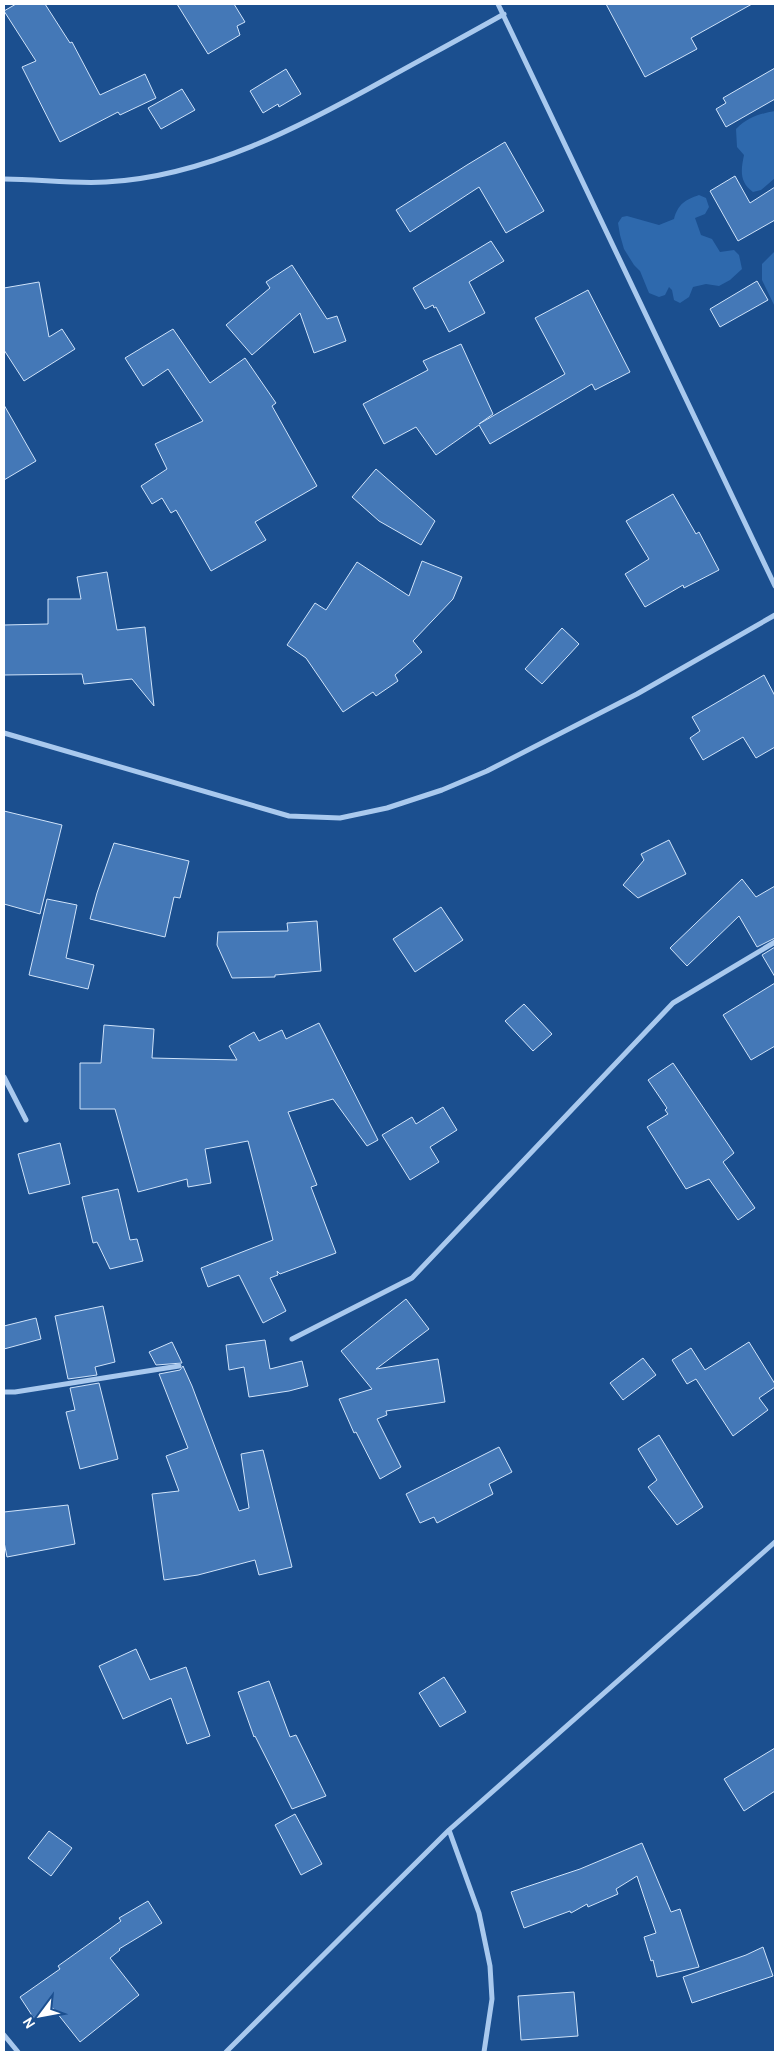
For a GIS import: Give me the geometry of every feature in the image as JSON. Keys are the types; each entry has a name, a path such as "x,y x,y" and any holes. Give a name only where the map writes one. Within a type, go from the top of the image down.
{"street":[{"path":"498,4 775,586"},
{"path":"4,179 106,182 158,175 214,159 255,145 328,111 504,14"},
{"path":"4,732 289,816 340,818 387,808 442,790 487,771 637,694 775,615"},
{"path":"292,1339 412,1278 554,1131 673,1003 775,942"},
{"path":"4,1077 26,1120"},
{"path":"4,1392 15,1392 179,1366"},
{"path":"226,2052 449,1830 775,1542"},
{"path":"449,1830 479,1912 490,1966 492,1999 484,2052"},
{"path":"4,2035 18,2052"}],"shaded area":[{"path":"775,111 775,178 761,190 753,192 743,180 744,155 737,147 736,129 754,117"},
{"path":"699,195 706,198 709,207 705,214 695,218 701,235 712,239 720,252 734,250 739,255 742,269 730,280 719,286 706,284 693,287 689,297 680,303 674,300 672,290 669,287 665,295 659,297 649,293 640,271 624,249 618,223 622,217 627,216 659,225 674,219 683,203"},
{"path":"775,251 775,307 762,280 762,264"}],"building":[{"path":"16,4 45,4 70,43 72,42 100,95 145,74 156,98 120,115 118,112 60,142 22,67 36,61 4,11"},
{"path":"177,4 234,4 245,22 237,26 240,35 208,54"},
{"path":"606,4 752,4 691,38 697,49 645,77"},
{"path":"775,68 775,99 726,127 716,109 726,103 723,98"},
{"path":"286,69 301,94 279,107 278,104 263,113 250,91"},
{"path":"182,89 195,110 161,129 148,108"},
{"path":"505,142 544,211 506,233 479,187 410,232 396,210"},
{"path":"735,176 750,203 775,187 775,220 738,241 710,191"},
{"path":"491,241 504,261 469,282 485,313 449,332 436,307 434,308 433,305 425,309 413,288"},
{"path":"292,265 327,319 337,316 346,341 314,353 300,313 252,355 226,325 270,288 266,282"},
{"path":"757,281 768,300 720,327 710,309"},
{"path":"39,282 49,337 62,329 75,349 24,381 4,350 4,288"},
{"path":"588,290 630,372 595,390 592,384 490,444 479,425 436,455 416,427 384,444 363,404 428,370 423,361 461,344 493,414 479,424 565,374 535,318"},
{"path":"173,329 210,383 245,358 276,403 272,406 317,486 255,522 266,540 211,571 176,510 171,513 162,498 152,504 141,486 167,469 155,444 203,421 168,369 143,386 125,358"},
{"path":"4,405 36,461 4,480"},
{"path":"376,469 435,521 421,545 379,521 352,497"},
{"path":"673,494 696,534 699,532 719,570 684,588 683,585 645,607 625,574 649,559 626,521"},
{"path":"422,561 462,577 453,599 413,641 422,652 395,675 398,681 376,696 373,692 343,712 306,658 287,645 315,603 326,610 357,562 409,596"},
{"path":"107,572 117,630 145,627 154,706 132,679 84,684 82,674 4,675 4,625 48,624 48,599 81,599 77,577"},
{"path":"562,628 579,644 542,684 525,669"},
{"path":"764,675 775,696 775,747 756,758 743,737 703,760 690,738 700,731 692,717"},
{"path":"4,811 62,825 40,914 4,904"},
{"path":"669,840 686,874 638,898 623,885 644,860 641,854"},
{"path":"114,843 189,861 180,898 174,897 165,937 90,919"},
{"path":"742,879 756,897 775,886 775,938 757,947 739,916 687,966 670,948"},
{"path":"47,899 77,905 66,958 94,965 88,989 29,975"},
{"path":"441,907 463,940 415,972 393,939"},
{"path":"317,921 321,971 275,975 275,977 232,978 217,945 218,932 288,931 287,923"},
{"path":"775,947 775,977 762,955"},
{"path":"775,983 775,1046 751,1060 723,1015"},
{"path":"524,1004 552,1034 533,1051 505,1021"},
{"path":"319,1023 378,1140 367,1146 333,1099 288,1112 317,1185 311,1187 336,1253 280,1274 277,1271 278,1275 270,1278 286,1311 263,1323 239,1275 208,1287 201,1268 273,1240 248,1141 205,1149 211,1183 188,1187 187,1179 138,1192 115,1109 80,1109 80,1063 101,1063 104,1025 154,1029 152,1058 237,1060 229,1046 254,1032 259,1041 282,1030 286,1039"},
{"path":"673,1063 734,1153 723,1162 755,1208 738,1220 709,1179 686,1189 647,1127 668,1114 665,1110 667,1108 648,1080"},
{"path":"443,1107 457,1130 430,1147 439,1162 410,1180 382,1135 412,1117 416,1124"},
{"path":"60,1143 70,1184 29,1194 18,1154"},
{"path":"118,1189 130,1240 137,1239 143,1261 110,1269 97,1242 93,1243 82,1197"},
{"path":"406,1299 429,1329 376,1369 438,1359 445,1402 386,1411 387,1415 377,1419 401,1467 380,1479 356,1432 354,1433 339,1399 372,1389 341,1351"},
{"path":"103,1306 115,1362 95,1367 97,1375 68,1379 55,1316"},
{"path":"36,1318 41,1339 4,1349 4,1326"},
{"path":"265,1340 270,1369 302,1361 308,1386 249,1397 244,1367 229,1370 226,1345"},
{"path":"172,1342 182,1363 156,1365 149,1352"},
{"path":"749,1342 775,1384 775,1387 759,1398 768,1410 733,1436 696,1379 687,1384 672,1360 691,1348 705,1370"},
{"path":"643,1358 656,1375 623,1400 610,1383"},
{"path":"183,1366 239,1511 249,1508 241,1454 263,1450 292,1567 259,1575 255,1560 198,1575 164,1580 152,1494 179,1491 166,1456 188,1448 159,1374 180,1370"},
{"path":"99,1383 118,1459 80,1469 66,1412 75,1410 70,1388"},
{"path":"659,1435 703,1507 677,1525 648,1487 657,1480 638,1449"},
{"path":"499,1447 512,1472 489,1484 493,1494 437,1523 434,1517 420,1523 406,1494"},
{"path":"68,1505 75,1544 7,1557 4,1542 4,1512"},
{"path":"136,1649 150,1680 186,1667 210,1736 187,1744 171,1698 123,1719 99,1666"},
{"path":"444,1677 466,1712 440,1727 419,1693"},
{"path":"269,1681 290,1737 296,1735 326,1796 292,1809 254,1737 238,1692"},
{"path":"775,1748 775,1791 744,1811 724,1779"},
{"path":"295,1814 322,1864 301,1875 275,1825"},
{"path":"49,1831 72,1848 51,1876 28,1858"},
{"path":"642,1843 671,1912 680,1909 699,1967 657,1977 644,1937 656,1933 637,1876 616,1889 618,1894 588,1907 587,1904 571,1913 570,1911 524,1928 511,1892 580,1869"},
{"path":"148,1901 162,1923 119,1949 110,1958 139,1995 80,2042 53,2008 35,2020 20,1997 60,1969 58,1966 121,1921 119,1918"},
{"path":"763,1947 773,1976 692,2003 683,1977 746,1955"},
{"path":"574,1992 578,2036 521,2040 518,1996"}]}
